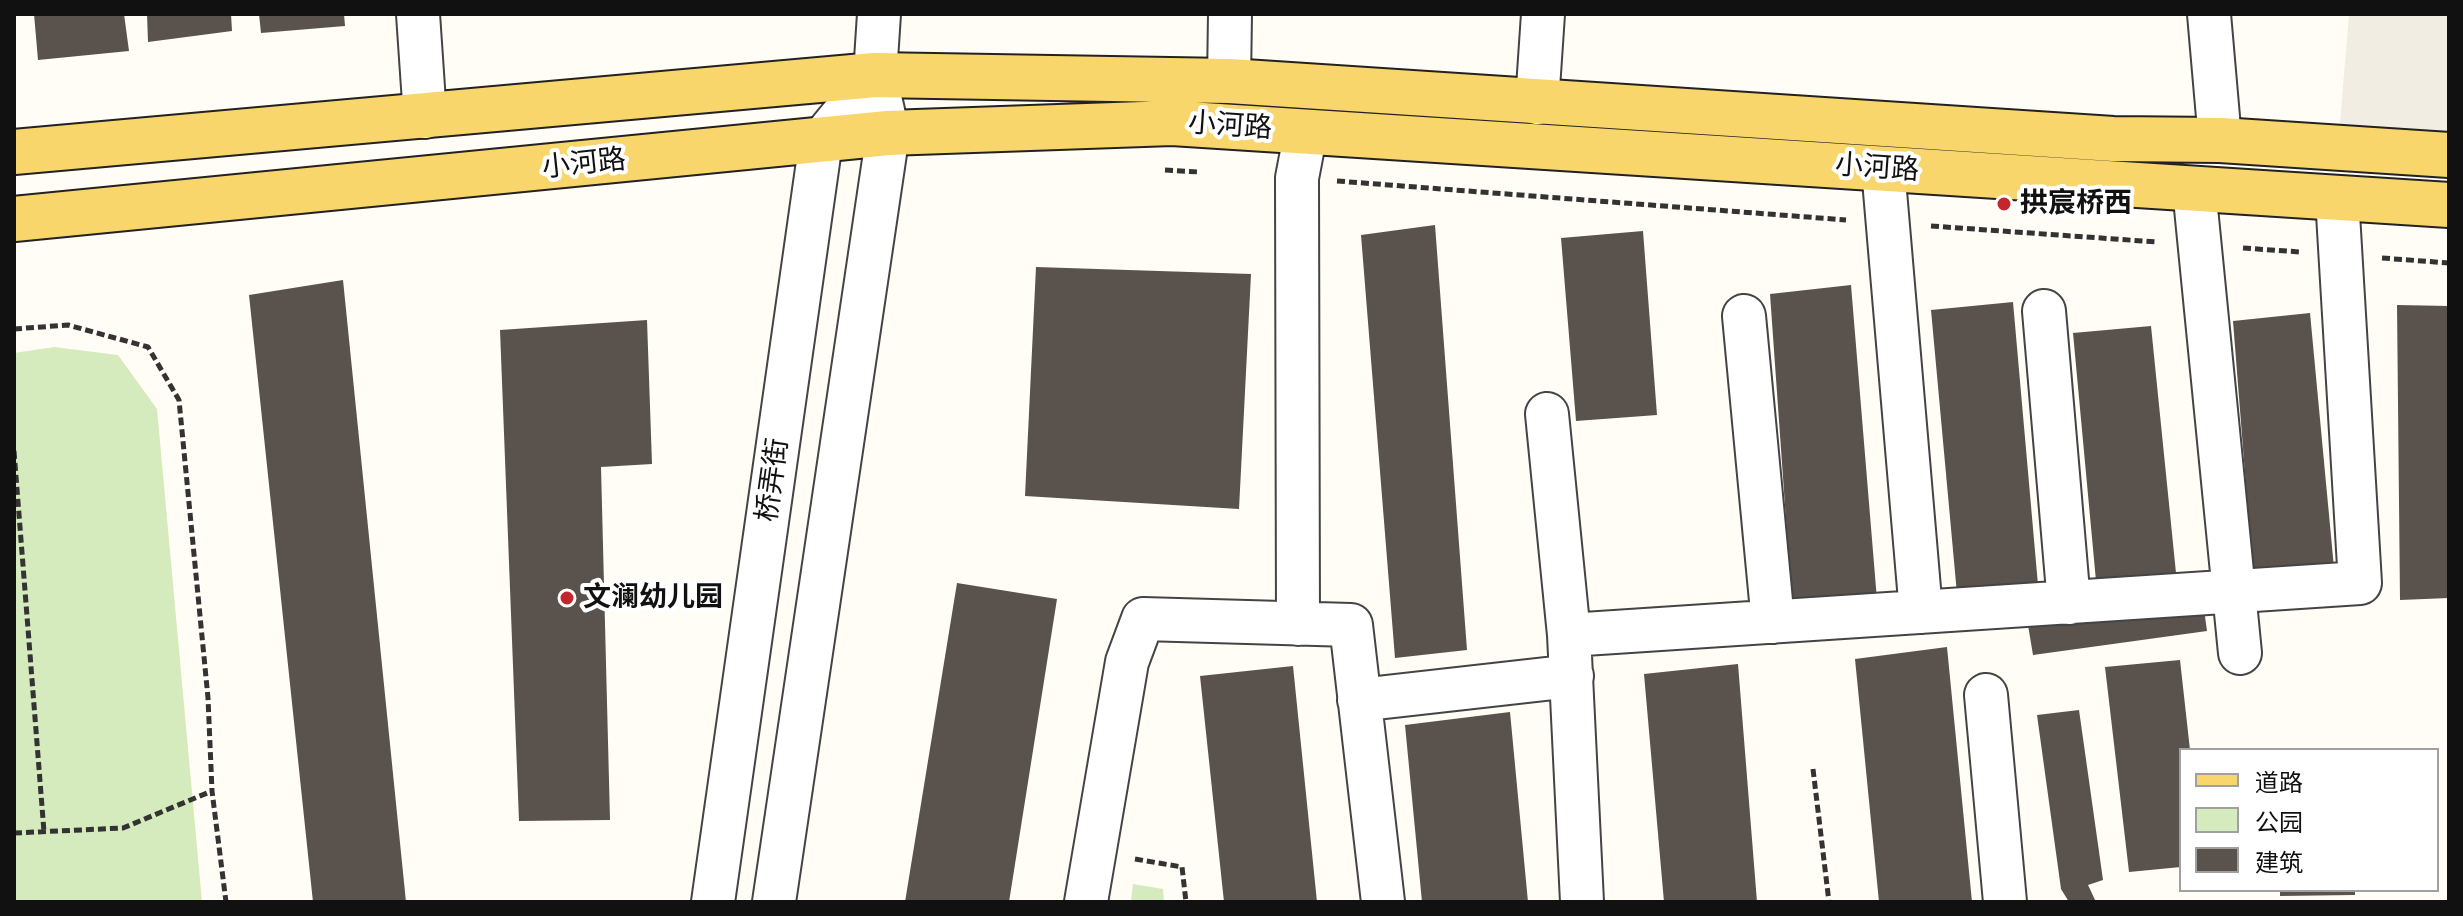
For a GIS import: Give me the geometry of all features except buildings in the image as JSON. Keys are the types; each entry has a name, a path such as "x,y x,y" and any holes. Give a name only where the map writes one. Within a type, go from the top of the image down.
{"main road":[{"name":"小河路","path":"14,152 875,75 1229,81 2113,139 2220,140 2449,155"},
{"name":"小河路","path":"14,219 888,133 1172,123 2449,205"}],"street":[{"path":"774,902 888,133 875,75 879,14"},
{"path":"1229,81 1230,14"},
{"path":"1537,103 1543,14"},
{"path":"2209,14 2220,140"},
{"path":"424,15 425,117"},
{"path":"821,141 875,75"},
{"path":"1298,624 1297,178 1306,131"},
{"name":"桥弄街","path":"713,902 821,141"},
{"path":"1883,168 1921,612"},
{"path":"2194,188 2240,653"},
{"path":"1569,635 2360,583 2337,197"},
{"path":"2044,311 2069,603"},
{"path":"1744,316 1773,622"},
{"path":"1547,414 1572,676 1582,902"},
{"path":"1086,902 1127,662 1143,619 1351,625 1383,902"},
{"path":"1359,700 1572,676"},
{"path":"1986,695 2005,902"}],"path":[{"path":"1160,170 1206,172"},
{"path":"1297,178 2449,263"},
{"path":"14,329 68,325 148,347 179,400 208,698 212,791 226,902"},
{"path":"14,451 44,832"},
{"path":"1813,769 1829,902"},
{"path":"14,833 123,828 212,791"},
{"path":"1094,853 1182,867 1186,902"}],"green space":[{"path":"54,347 118,355 157,409 202,902 14,902 14,353"},
{"path":"1133,884 1163,889 1164,902 1131,902"}],"shaded area":[{"path":"2349,14 2449,14 2449,155 2338,147"}],"place":[{"name":"拱宸桥西","path":"2004,204"},
{"name":"文澜幼儿园","path":"567,598"}]}
